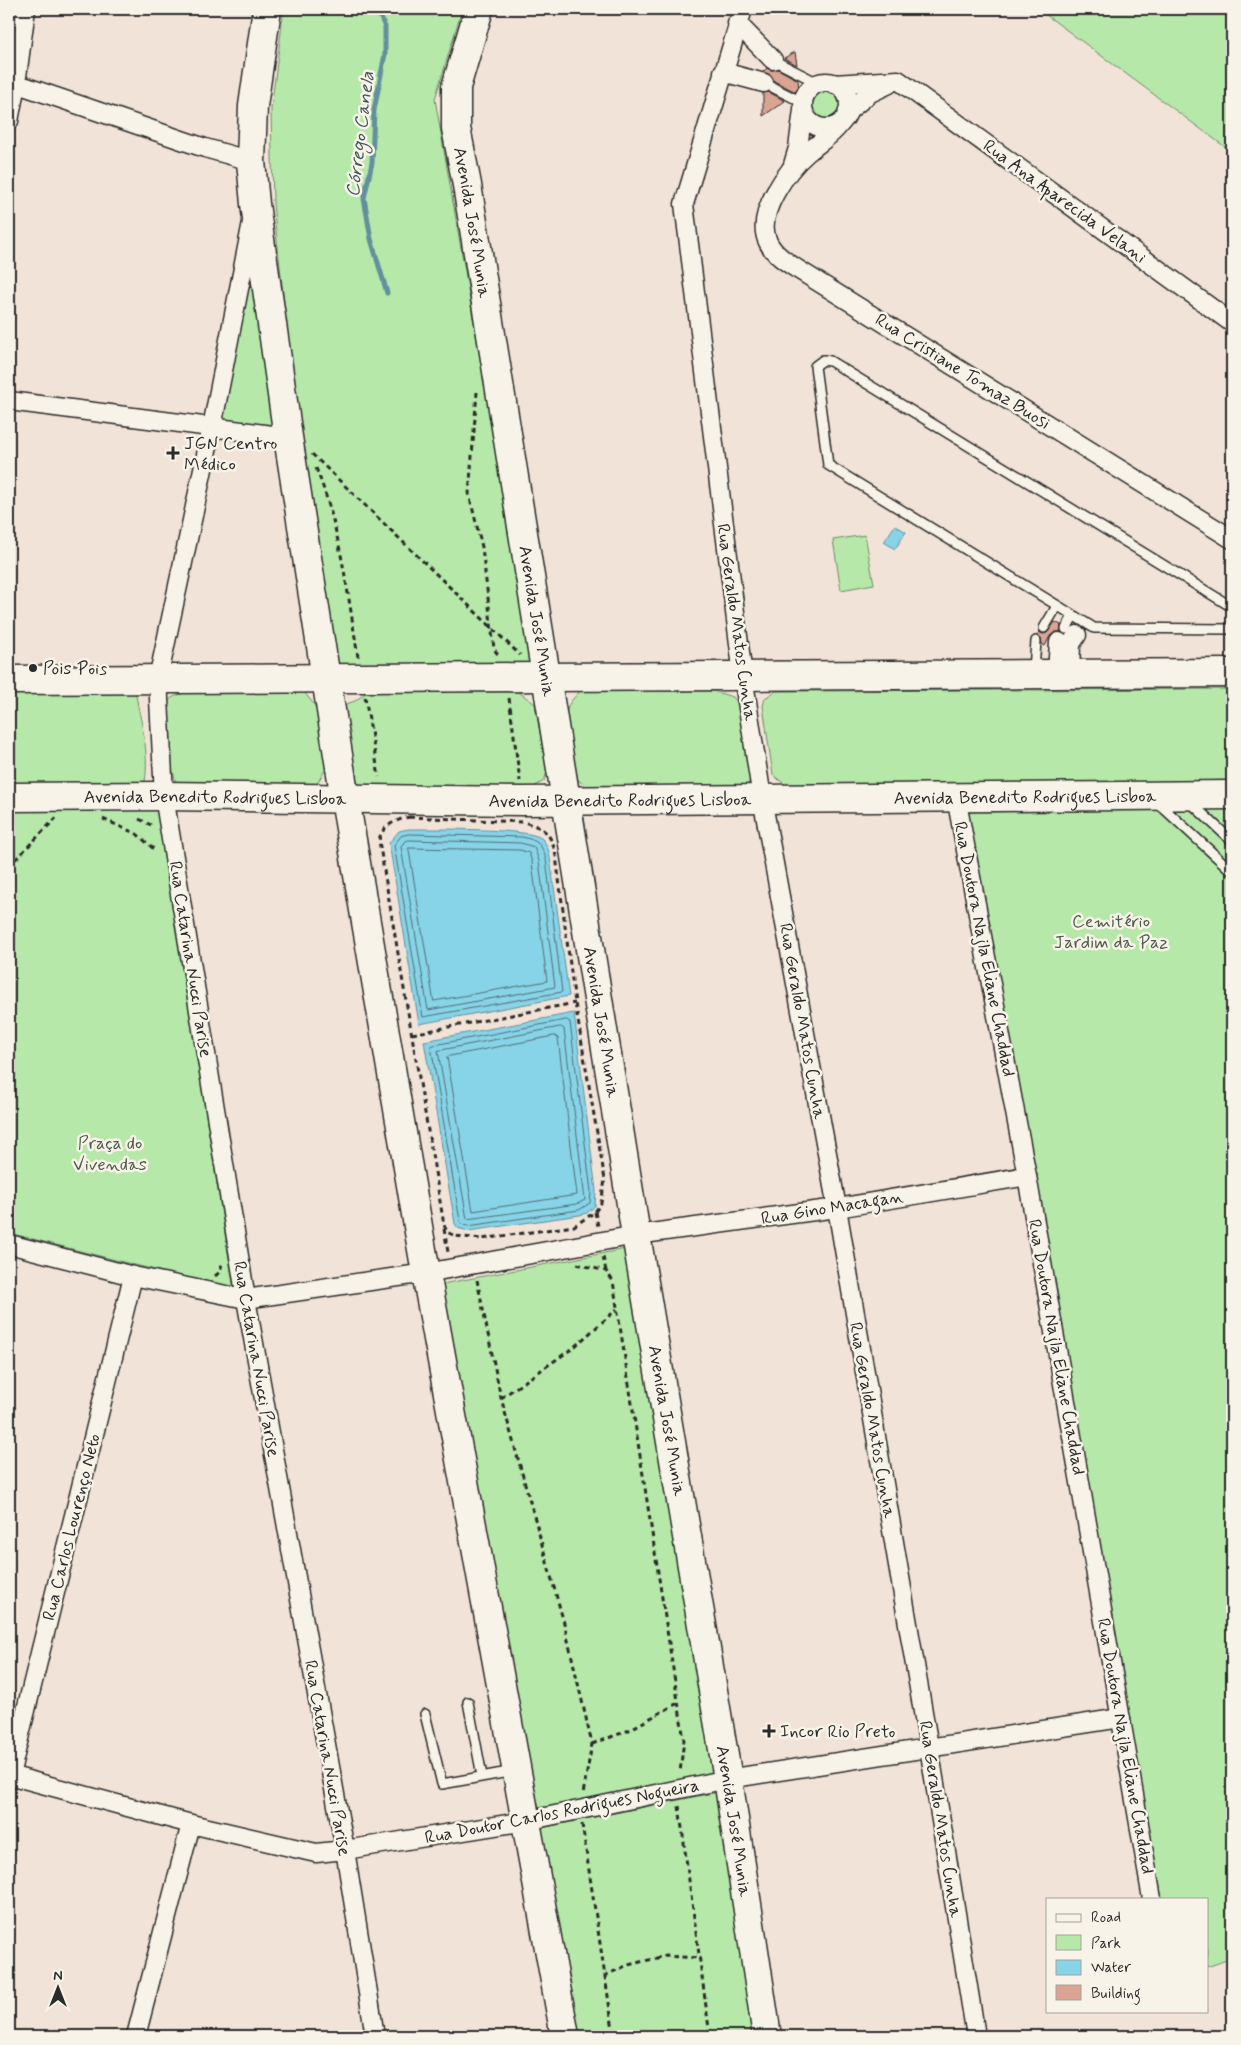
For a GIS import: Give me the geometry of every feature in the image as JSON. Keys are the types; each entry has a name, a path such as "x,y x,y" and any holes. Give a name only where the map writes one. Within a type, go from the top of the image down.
{"main road":[{"path":"267,9 253,106 250,161 288,437 345,799 426,1273 565,2036"},
{"name":"Avenida José Munia","path":"479,9 456,86 456,128 467,184 636,1235 728,1779 767,2036"},
{"path":"9,680 326,678 506,671 546,676 1232,673"},
{"name":"Avenida Benedito Rodrigues Lisboa","path":"9,797 164,796 522,801 1232,795"}],"street":[{"path":"9,121 12,82 26,9"},
{"path":"723,72 759,81 761,73 771,58 740,16"},
{"name":"Rua Geraldo Matos Cunha","path":"740,16 684,204 743,676 762,798 838,1208 976,2036"},
{"path":"898,80 870,93 831,128 822,128 806,119 803,106 805,94 826,83 898,80"},
{"name":"Rua Ana Aparecida Velani","path":"898,80 1232,323"},
{"path":"12,82 205,148 250,161"},
{"path":"826,83 841,88 846,95 849,103 844,117"},
{"name":"Rua Cristiane Tomaz Buosi","path":"792,168 801,130 803,106"},
{"name":"Rua Cristiane Tomaz Buosi","path":"844,117 832,134 792,168 770,202 764,225 768,242 777,255 1232,539"},
{"name":"Rua Catarina Nucci Parise","path":"255,204 212,427 158,679 164,796 246,1299 345,1850 375,2036"},
{"path":"9,401 288,437"},
{"path":"1054,673 1071,644 1071,632"},
{"name":"Rua Doutora Najla Eliane Chaddad","path":"956,797 1028,1176 1152,1898"},
{"name":"Rua Gino Macagan","path":"9,1244 133,1276 246,1299 426,1273 636,1235 838,1208 1028,1176"},
{"name":"Rua Carlos Lourenço Neto","path":"9,1776 133,1276"},
{"name":"Rua Doutor Carlos Rodrigues Nogueira","path":"9,1776 191,1824 316,1853 526,1821 728,1779 1121,1718"},
{"path":"136,2036 191,1824"}],"lane":[{"path":"771,58 826,83"},
{"path":"759,81 803,106"},
{"path":"1073,616 828,465 814,370 816,363 822,360 830,361 1232,607"},
{"path":"1044,628 1057,606"},
{"path":"1071,632 1073,616"},
{"path":"1071,632 1073,616"},
{"path":"1071,632 1094,628 1232,629"},
{"path":"1036,641 1054,673"},
{"path":"1183,795 1232,842"},
{"path":"1150,796 1232,871"},
{"path":"1232,1109 1232,1131"},
{"path":"468,1702 482,1776"},
{"path":"425,1714 442,1784 517,1770"}],"path":[{"path":"477,388 469,494 482,547 494,649 506,671 522,801 529,809 536,825"},
{"path":"389,825 341,557 327,500 310,452 522,656 520,661 506,671"},
{"path":"47,818 64,818"},
{"path":"9,866 56,818"},
{"path":"108,818 98,818 138,834 159,854 158,846"},
{"path":"135,818 149,822 153,827"},
{"path":"409,818 511,822 536,825 545,831 553,842 576,1002 605,1180 601,1203 595,1212 574,1226 481,1239 455,1236 448,1232 444,1226 379,841 380,836 389,825 397,820 409,818"},
{"path":"412,1034 576,1002"},
{"path":"207,1278 220,1272 222,1258"},
{"path":"575,1263 606,1271 613,1281 684,1740 679,1790"},
{"path":"476,1276 501,1398 564,1623 592,1744 583,1796 592,1795"},
{"path":"501,1398 573,1348 617,1309"},
{"path":"592,1744 627,1731 678,1703"},
{"path":"669,1806 679,1804 710,2036"},
{"path":"591,1821 581,1823 614,2036"},
{"path":"604,1976 628,1965 665,1956 700,1958"}],"green space":[{"path":"284,9 462,9 435,99 534,668 335,669 299,435 273,204 271,109"},
{"path":"1038,9 1232,9 1232,152"},
{"path":"825,90 831,91 836,95 840,100 840,112 836,117 831,121 825,122 819,121 814,117 810,112 809,106 810,100 814,95 819,91"},
{"path":"253,256 275,427 221,420"},
{"path":"865,535 874,584 841,590 833,540"},
{"path":"1232,689 1232,787 788,787 773,775 763,706 765,698 776,691"},
{"path":"9,690 135,690 145,747 145,781 130,792 9,791"},
{"path":"368,691 519,692 535,704 547,772 544,781 526,791 374,790 357,783 343,705 355,701"},
{"path":"580,691 713,691 733,697 742,709 753,775 745,789 590,789 578,780 566,716 568,707"},
{"path":"304,692 316,707 327,767 316,785 190,790 176,782 169,754 165,718 166,708 171,698 185,693"},
{"name":"Cemitério Jardim da Paz","path":"1232,809 1232,1958 1208,1967 1208,1898 1162,1898 967,812"},
{"name":"Praça do Vivendas","path":"9,810 157,810 234,1290 9,1233"},
{"path":"631,1248 720,1775 533,1814 437,1285"},
{"path":"723,1791 753,2036 573,2036 536,1829"}],"water":[{"path":"895,525 906,532 895,549 884,542"},
{"path":"408,829 518,832 543,840 550,855 569,996 419,1024 389,843 399,831"},
{"path":"574,1013 596,1191 595,1206 587,1213 580,1215 468,1231 458,1228 455,1224 424,1041"}],"building":[{"path":"795,52 797,65 784,58"},
{"path":"767,68 771,70 778,69 798,80 799,92 774,81 771,75 763,72"},
{"path":"769,92 785,101 763,116 763,93"},
{"path":"1055,622 1061,625 1060,632 1055,632 1050,636 1045,646 1037,635 1039,632 1047,633"}],"waterway":[{"name":"Córrego Canela","path":"377,9 385,27 385,54 374,110 372,163 364,198 371,239 387,293"}],"place":[{"name":"JGN Centro Médico","path":"173,453"},
{"name":"Pois Pois","path":"33,668"},
{"name":"Incor Rio Preto","path":"769,1731"}]}
